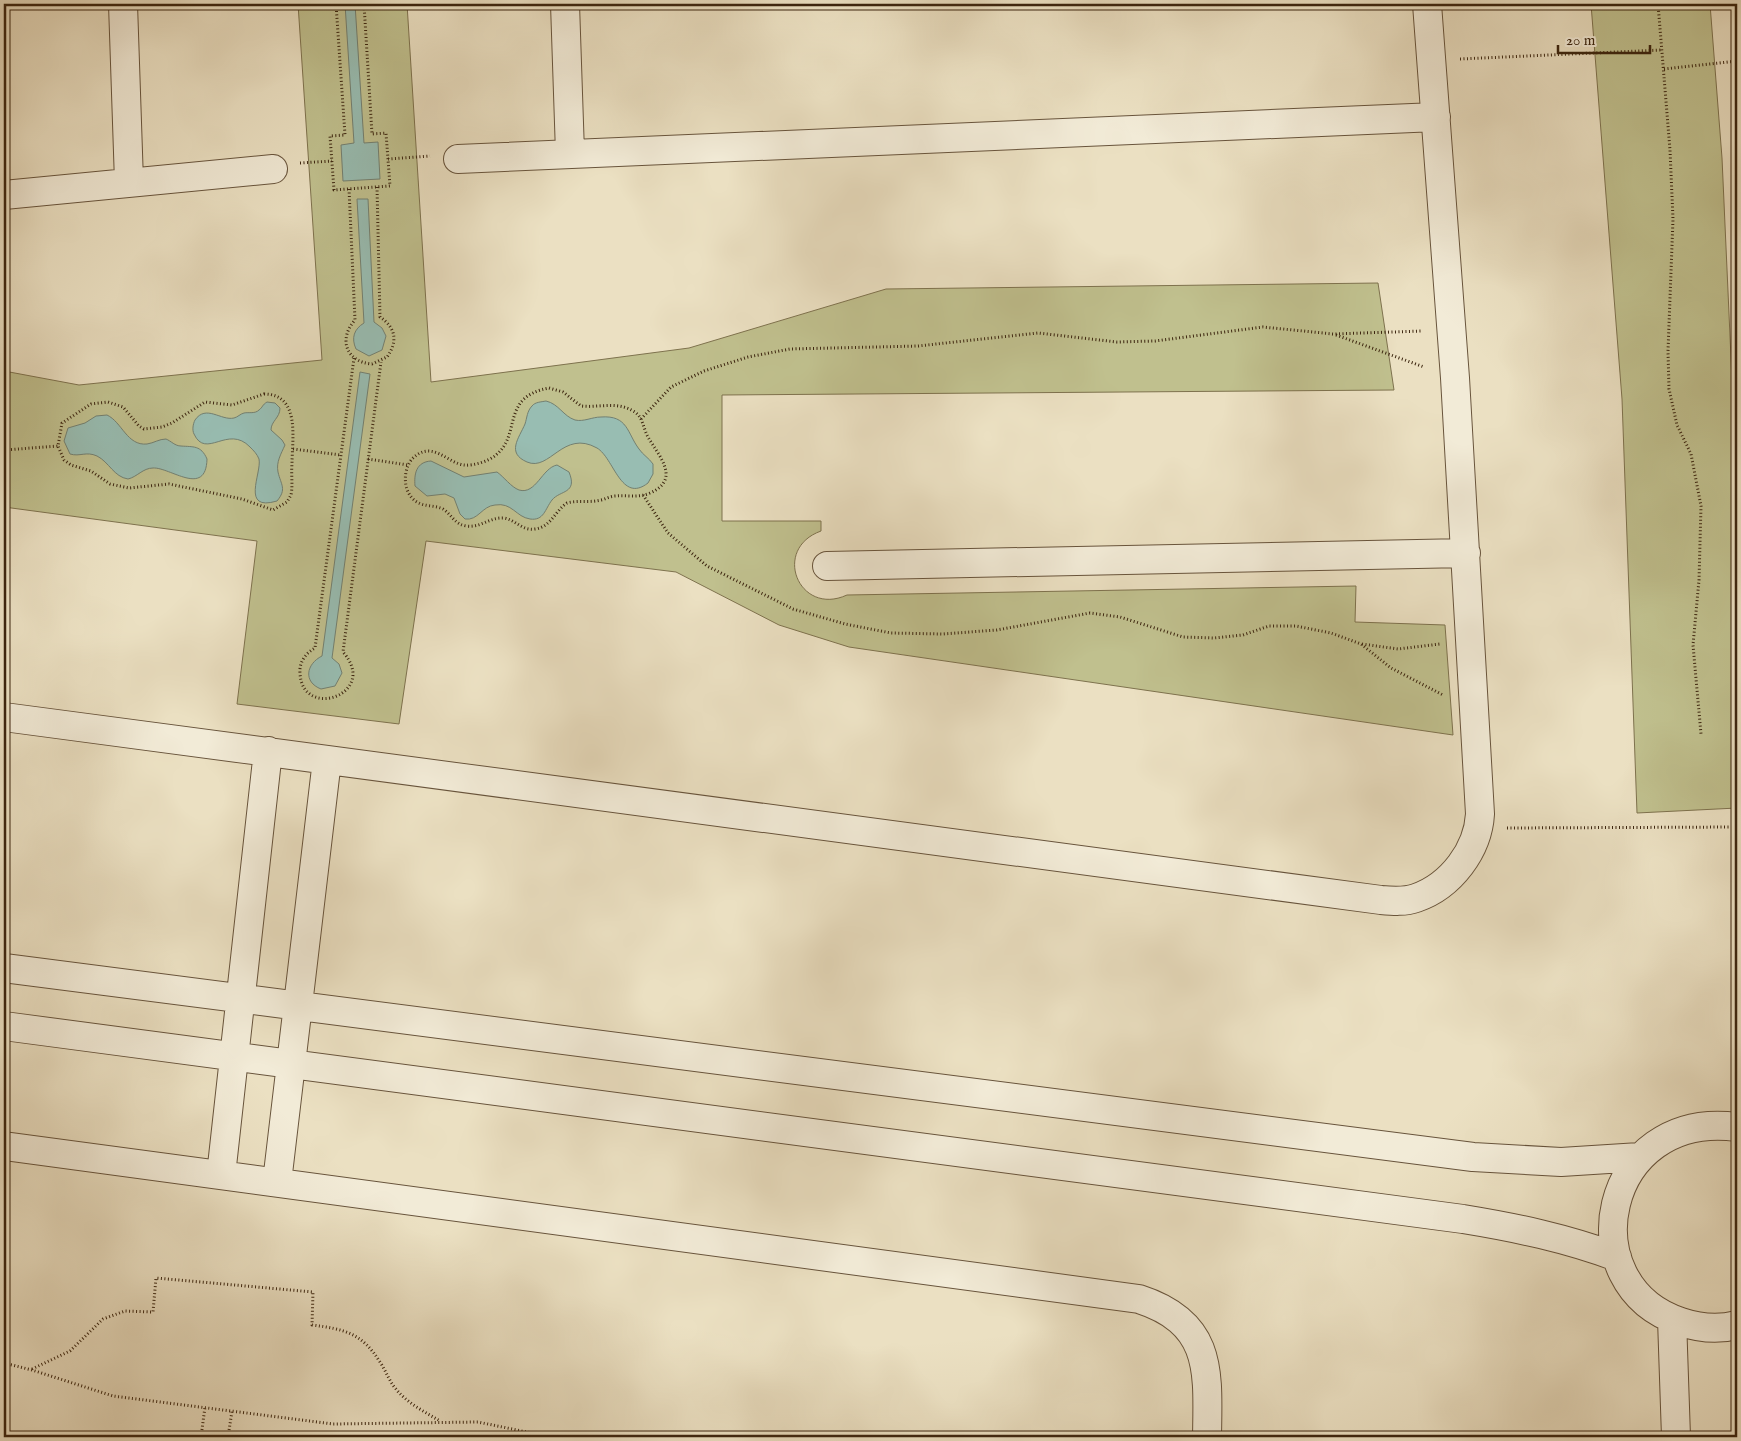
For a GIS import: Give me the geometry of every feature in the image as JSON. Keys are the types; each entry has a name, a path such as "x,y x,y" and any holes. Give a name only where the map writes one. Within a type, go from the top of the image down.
{"street":[{"path":"123,4 129,182"},
{"path":"565,4 570,153"},
{"path":"4,717 1382,900 1399,901 1414,899 1438,887 1462,862 1471,849 1479,829 1466,552 1452,331 1427,4"},
{"path":"458,159 1436,117"},
{"path":"4,195 273,169"},
{"path":"827,566 1466,552"},
{"path":"221,1175 268,751"},
{"path":"276,1182 327,760"},
{"path":"4,968 1473,1157 1561,1162 1640,1157"},
{"path":"4,1026 1463,1219 1536,1231 1577,1242 1617,1257"},
{"path":"1737,1127 1716,1125 1695,1127 1662,1140 1640,1157 1627,1175 1618,1194 1613,1215 1613,1236 1617,1257 1626,1276 1638,1294 1654,1308 1672,1319 1692,1326 1714,1328 1737,1325"},
{"path":"4,1146 1138,1299 1156,1305 1172,1314 1186,1326 1196,1341 1204,1358 1208,1377 1207,1437"},
{"path":"1672,1319 1676,1437"}],"path":[{"path":"336,4 345,135 330,136 334,190 390,186 386,133 372,134 364,4"},
{"path":"1658,4 1673,219 1668,351 1669,389 1677,425 1691,454 1702,506 1699,580 1693,644 1701,734"},
{"path":"1432,61 1661,50"},
{"path":"1664,69 1737,61"},
{"path":"349,189 355,320 348,328 345,338 347,348 354,358 365,363 381,362 387,357 395,340 393,331 380,317 377,188"},
{"path":"641,419 671,387 704,370 748,357 790,349 918,346 1038,333 1117,342 1155,341 1263,327 1333,334 1452,331"},
{"path":"1333,334 1455,378"},
{"path":"354,358 315,648 308,652 302,660 299,670 300,680 305,688 312,695 322,699 331,699 341,695 352,679 353,670 350,660 343,652 381,362"},
{"path":"544,389 556,389 581,406 624,407 632,410 641,419 646,434 666,466 662,483 650,493 643,495 616,496 602,500 572,502 560,509 548,523 538,528 524,528 504,518 470,526 454,520 442,508 424,505 413,499 406,484 408,465 419,454 433,452 443,454 464,465 477,464 493,457 504,444 520,403 531,394 544,389"},
{"path":"269,394 285,403 292,416 294,430 291,495 287,502 273,510 242,499 169,484 138,488 120,487 110,484 91,471 71,465 64,460 58,446 59,430 62,423 90,404 98,402 115,403 123,407 139,426 152,429 172,423 205,402 232,405 269,394"},
{"path":"4,450 58,446"},
{"path":"293,449 341,455"},
{"path":"368,459 408,465"},
{"path":"643,495 668,533 707,566 793,609 845,624 891,633 943,634 998,630 1090,613 1120,617 1183,637 1214,638 1243,635 1269,626 1296,626 1331,633 1362,644 1398,649 1471,640"},
{"path":"1362,644 1391,668 1475,712"},
{"path":"1479,829 1737,827"},
{"path":"32,1370 70,1351 103,1319 125,1311 153,1312 156,1278 313,1292 312,1325 342,1329 365,1342 379,1360 396,1390 411,1403 441,1421"},
{"path":"4,1364 32,1370 113,1396 333,1424 441,1421 478,1422 551,1437"},
{"path":"201,1437 205,1407"},
{"path":"228,1437 232,1411"}],"green space":[{"path":"298,4 407,4 431,382 689,348 886,289 1378,283 1394,390 722,395 722,521 821,521 821,531 806,540 797,552 795,565 797,578 804,589 816,597 830,599 847,595 1356,586 1355,622 1445,625 1453,735 849,647 779,625 676,572 426,541 399,724 237,704 257,541 4,507 4,371 79,385 322,360"},
{"path":"1591,4 1710,4 1722,158 1737,492 1737,808 1637,813 1622,399"}],"water":[{"path":"345,4 355,4 364,143 378,142 380,179 343,181 341,145 354,143"},
{"path":"357,199 368,199 374,322 382,328 386,336 382,350 369,356 356,349 354,341 356,331 364,323"},
{"path":"360,372 370,374 332,658 339,664 342,673 335,686 321,689 311,682 309,673 313,664 322,656"},
{"path":"546,401 575,420 610,417 622,422 639,449 653,464 653,474 648,483 639,488 631,488 624,484 603,453 597,448 585,444 575,444 566,447 543,461 535,463 527,462 521,458 517,454 516,445 529,410 538,402"},
{"path":"267,402 275,403 280,408 271,430 285,445 278,465 283,490 277,501 266,503 259,501 256,496 255,489 259,459 251,448 242,441 234,439 205,444 199,441 194,434 193,425 199,415 204,413 234,418 244,413 257,411"},
{"path":"107,415 130,438 140,444 166,439 179,446 199,449 205,454 207,459 205,471 201,477 194,479 160,469 149,468 128,479 123,478 97,456 70,454 64,441 68,428 85,423 96,416"},
{"path":"431,461 464,477 497,472 519,490 530,489 547,471 557,465 569,472 571,484 570,488 552,500 544,514 535,519 525,518 506,506 495,505 473,518 465,519 460,514 454,498 445,494 427,496 415,486 417,469 422,464"}]}
